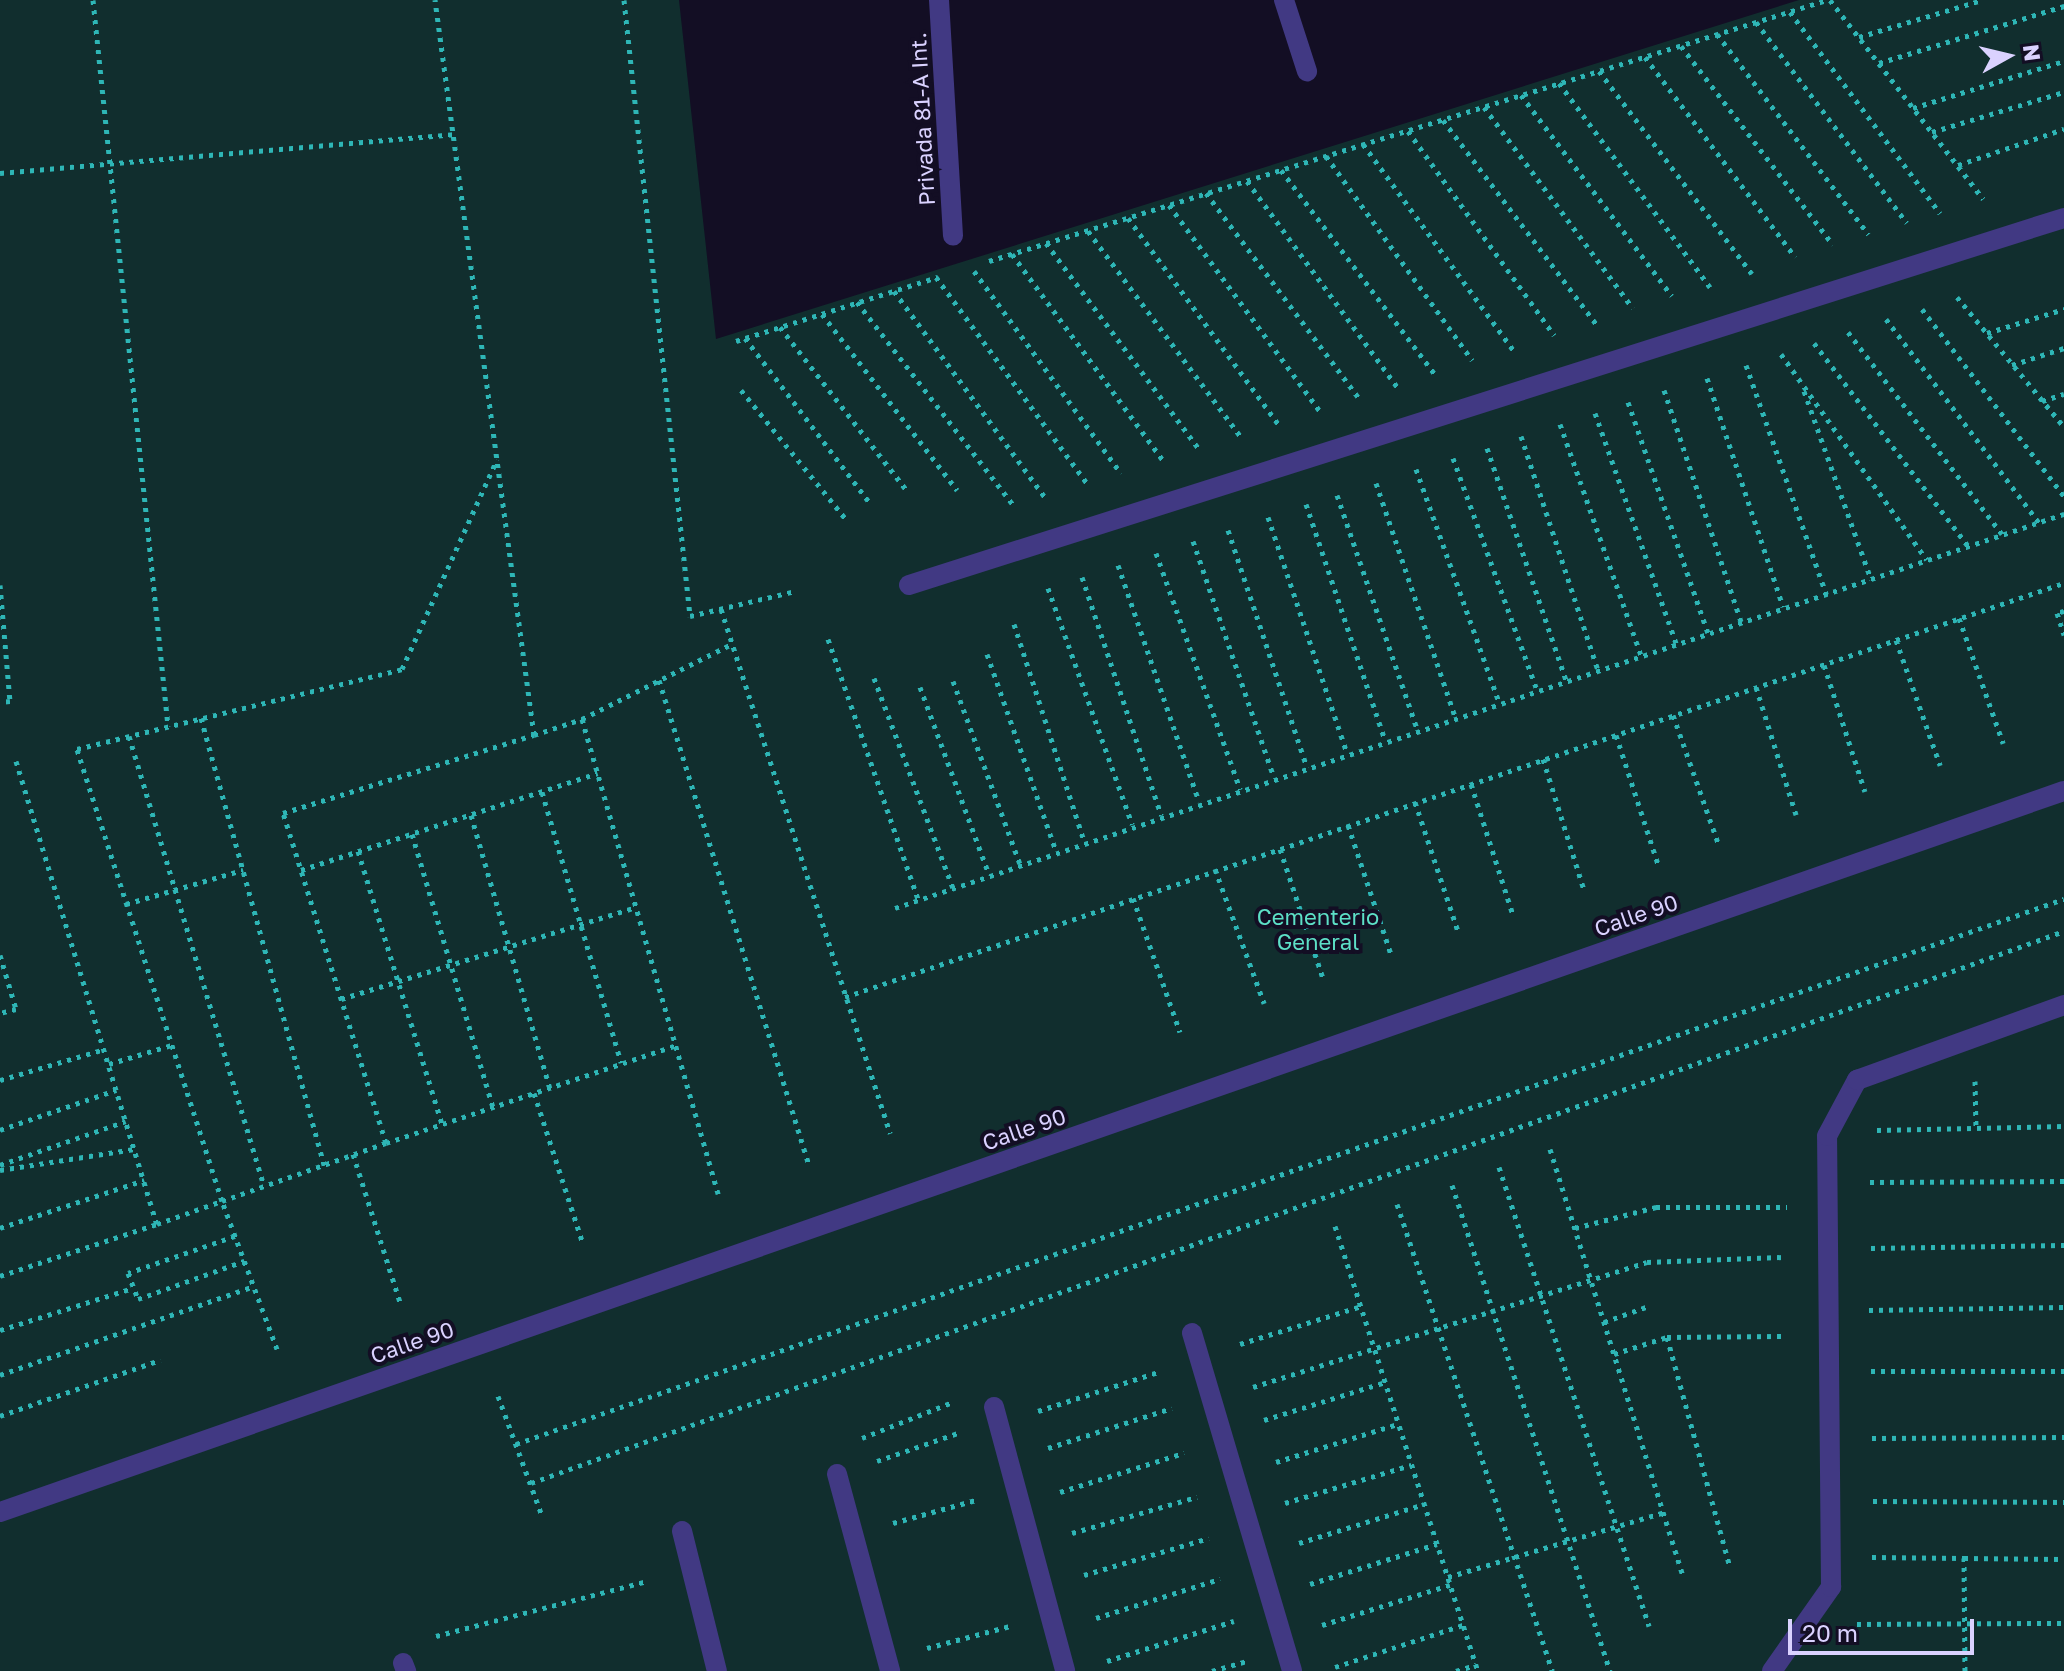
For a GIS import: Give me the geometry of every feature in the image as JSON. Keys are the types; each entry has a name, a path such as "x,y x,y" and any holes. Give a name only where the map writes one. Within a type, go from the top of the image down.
{"street":[{"name":"Privada 81-A Int.","path":"939,0 953,236"},
{"path":"1284,0 1307,71"},
{"path":"909,585 2064,218"},
{"name":"Calle 90","path":"0,1512 2064,791"},
{"path":"1772,1671 1831,1587 1827,1136 1857,1080 2064,1005"},
{"path":"1192,1333 1292,1671"},
{"path":"994,1407 1065,1671"},
{"path":"837,1474 890,1671"},
{"path":"682,1531 717,1671"}],"path":[{"path":"93,0 168,726"},
{"path":"435,0 534,735"},
{"path":"624,0 690,616 796,591"},
{"path":"959,270 1828,0 1985,201"},
{"path":"1859,37 1982,0"},
{"path":"1879,63 2064,6"},
{"path":"1790,12 1942,214"},
{"path":"1756,22 1908,225"},
{"path":"1717,34 1870,237"},
{"path":"1681,46 1835,248"},
{"path":"1645,57 1797,260"},
{"path":"1913,108 2064,61"},
{"path":"1599,71 1752,275"},
{"path":"1559,83 1710,288"},
{"path":"1932,132 2064,92"},
{"path":"1521,95 1675,300"},
{"path":"1484,107 1636,312"},
{"path":"1443,120 1597,325"},
{"path":"1958,165 2064,129"},
{"path":"1408,131 1556,338"},
{"path":"0,173 453,134"},
{"path":"1363,144 1514,352"},
{"path":"1326,156 1475,364"},
{"path":"1281,170 1437,376"},
{"path":"1247,181 1398,389"},
{"path":"1206,193 1362,401"},
{"path":"1169,205 1322,413"},
{"path":"1128,218 1280,427"},
{"path":"1088,231 1242,439"},
{"path":"1046,243 1201,452"},
{"path":"1012,254 1165,463"},
{"path":"971,267 1123,477"},
{"path":"736,341 948,274"},
{"path":"936,277 1091,488"},
{"path":"894,291 1049,501"},
{"path":"1956,297 2064,427"},
{"path":"857,302 1018,511"},
{"path":"1922,308 2064,496"},
{"path":"1987,333 2064,309"},
{"path":"822,314 957,490"},
{"path":"1886,319 2039,523"},
{"path":"780,327 908,492"},
{"path":"1848,331 2002,535"},
{"path":"745,338 870,503"},
{"path":"1814,342 1968,546"},
{"path":"2012,365 2064,348"},
{"path":"1780,354 1927,560"},
{"path":"1746,364 1826,594"},
{"path":"1706,377 1783,608"},
{"path":"1801,383 1871,579"},
{"path":"741,390 846,519"},
{"path":"1664,390 1741,622"},
{"path":"2042,401 2064,394"},
{"path":"1628,402 1708,633"},
{"path":"1595,413 1676,643"},
{"path":"1560,424 1641,655"},
{"path":"1521,436 1598,670"},
{"path":"1487,447 1566,680"},
{"path":"1453,458 1537,690"},
{"path":"277,1349 222,1201 77,749 402,669 497,460"},
{"path":"1416,469 1499,702"},
{"path":"1376,483 1455,717"},
{"path":"1337,495 1417,729"},
{"path":"1306,504 1385,740"},
{"path":"895,908 1132,824 2064,514"},
{"path":"1268,517 1347,753"},
{"path":"1228,530 1307,767"},
{"path":"1193,541 1274,777"},
{"path":"1156,553 1240,789"},
{"path":"1118,565 1199,802"},
{"path":"1082,577 1161,815"},
{"path":"845,997 2064,583"},
{"path":"0,585 10,701 0,702"},
{"path":"1048,588 1132,824"},
{"path":"721,609 890,1133"},
{"path":"2064,611 2057,613 2064,635"},
{"path":"1959,618 2003,743"},
{"path":"1014,624 1084,841"},
{"path":"828,639 918,899"},
{"path":"1896,640 1940,765"},
{"path":"386,1143 283,813 582,719 732,644"},
{"path":"987,654 1056,851"},
{"path":"1824,665 1865,792"},
{"path":"874,678 953,888"},
{"path":"659,680 808,1162"},
{"path":"953,681 1020,864"},
{"path":"920,687 989,875"},
{"path":"1756,687 1796,815"},
{"path":"1673,715 1718,843"},
{"path":"201,718 324,1165"},
{"path":"582,719 718,1194"},
{"path":"1616,735 1658,864"},
{"path":"129,736 264,1185"},
{"path":"1543,759 1584,890"},
{"path":"16,761 157,1224"},
{"path":"301,870 598,773"},
{"path":"1471,784 1513,915"},
{"path":"542,792 621,1063"},
{"path":"1415,802 1459,934"},
{"path":"471,815 550,1088"},
{"path":"1348,825 1392,957"},
{"path":"412,834 493,1107"},
{"path":"1280,849 1324,981"},
{"path":"358,851 442,1124"},
{"path":"1215,869 1264,1003"},
{"path":"126,904 243,870"},
{"path":"1133,898 1180,1032"},
{"path":"516,1444 2064,899"},
{"path":"341,999 636,907"},
{"path":"531,1483 2064,931"},
{"path":"0,955 16,1009 0,1013"},
{"path":"109,1064 172,1045"},
{"path":"0,1276 675,1046"},
{"path":"0,1080 105,1049"},
{"path":"1975,1075 1976,1128"},
{"path":"0,1130 117,1090"},
{"path":"534,1093 582,1241"},
{"path":"0,1167 126,1121"},
{"path":"1871,1130 2064,1126"},
{"path":"0,1167 134,1149"},
{"path":"1550,1149 1683,1576"},
{"path":"353,1154 401,1305"},
{"path":"1499,1167 1649,1626"},
{"path":"0,1228 144,1180"},
{"path":"1864,1183 2064,1181"},
{"path":"1452,1185 1610,1671"},
{"path":"1397,1204 1552,1671"},
{"path":"1575,1228 1656,1207 1797,1207"},
{"path":"1335,1226 1477,1668 1456,1671"},
{"path":"235,1236 128,1273 133,1288 138,1299 244,1261"},
{"path":"1865,1248 2064,1245"},
{"path":"1244,1390 1647,1262 1798,1256"},
{"path":"0,1375 254,1286"},
{"path":"0,1330 133,1288"},
{"path":"1231,1347 1361,1306"},
{"path":"1604,1322 1646,1307"},
{"path":"1865,1310 2064,1307"},
{"path":"1614,1354 1667,1337 1799,1336"},
{"path":"1667,1337 1729,1564"},
{"path":"0,1416 160,1360"},
{"path":"1033,1413 1166,1369"},
{"path":"1865,1371 2064,1371"},
{"path":"1254,1423 1385,1382"},
{"path":"498,1396 541,1513"},
{"path":"858,1440 960,1399"},
{"path":"1043,1450 1177,1407"},
{"path":"1267,1465 1398,1424"},
{"path":"864,1466 969,1429"},
{"path":"1866,1438 2064,1437"},
{"path":"1055,1493 1190,1452"},
{"path":"1280,1505 1411,1465"},
{"path":"1067,1535 1202,1495"},
{"path":"880,1526 987,1498"},
{"path":"1867,1501 2064,1502"},
{"path":"1292,1545 1424,1504"},
{"path":"1448,1577 1664,1512"},
{"path":"1078,1577 1214,1536"},
{"path":"1305,1586 1437,1544"},
{"path":"1865,1557 2064,1559"},
{"path":"1964,1558 1965,1671"},
{"path":"1089,1620 1225,1577"},
{"path":"427,1639 644,1582"},
{"path":"1317,1627 1450,1585"},
{"path":"1102,1663 1237,1620"},
{"path":"914,1652 1021,1623"},
{"path":"1852,1624 2064,1623"},
{"path":"1323,1671 1463,1625"},
{"path":"1212,1671 1250,1660"}],"green space":[{"name":"Cementerio General","path":"0,0 679,0 716,339 1799,0 2064,0 2064,1671 0,1671"}]}
